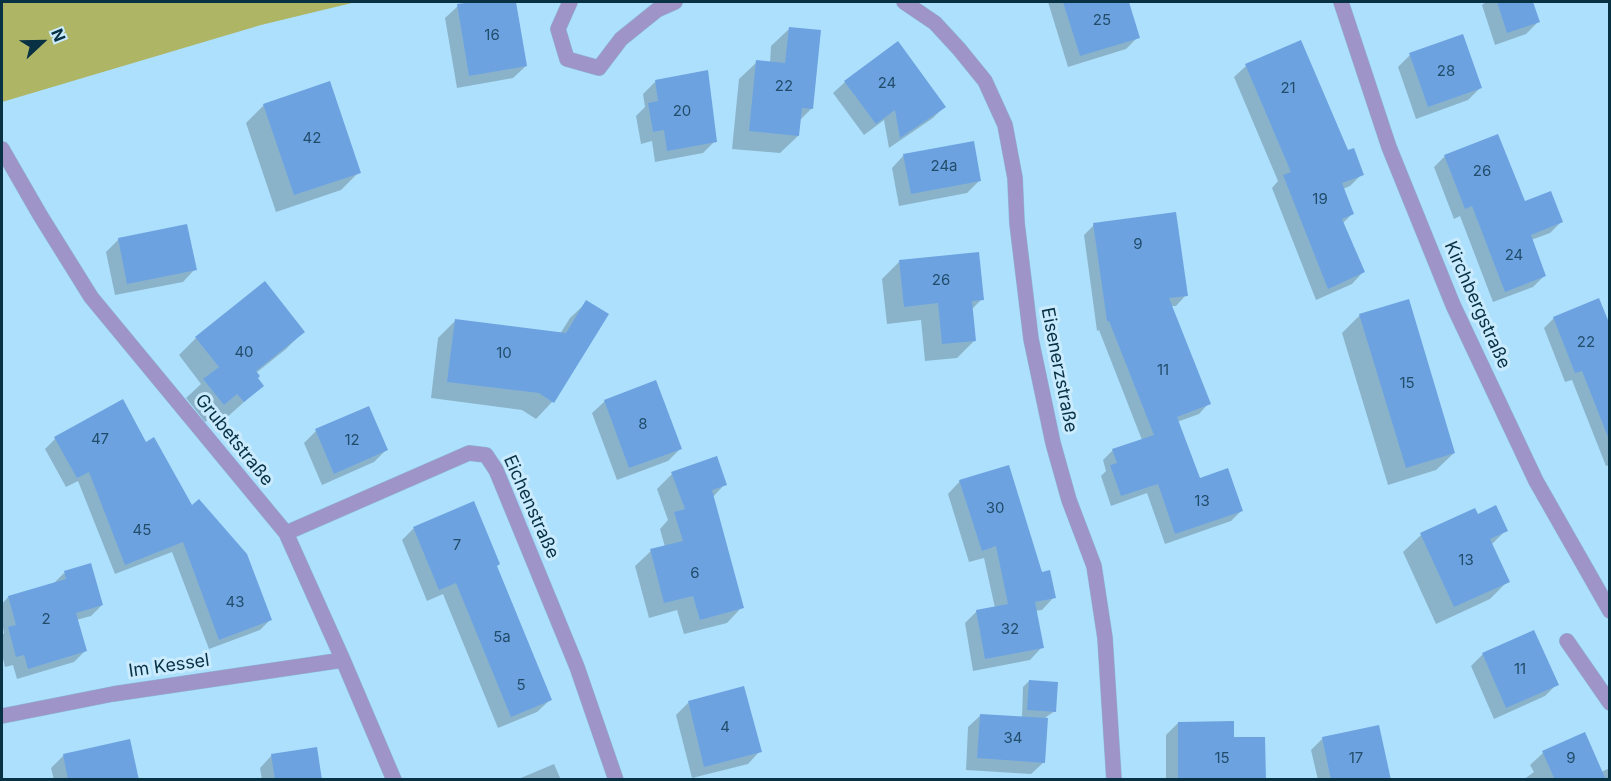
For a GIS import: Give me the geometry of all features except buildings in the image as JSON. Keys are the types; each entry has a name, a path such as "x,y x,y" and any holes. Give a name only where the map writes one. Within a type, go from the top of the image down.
{"street":[{"path":"570,2 558,29 567,59 599,68 621,39 654,6 675,2"},
{"name":"Eisenerzstraße","path":"904,2 935,23 959,49 985,81 1005,125 1015,178 1017,223 1031,339 1053,443 1069,500 1094,566 1105,638 1114,780"},
{"name":"Kirchbergstraße","path":"1341,2 1389,147 1453,305 1536,481 1610,610"},
{"name":"Grubetstraße","path":"2,148 91,297 286,533 394,780"},
{"name":"Eichenstraße","path":"286,533 469,453 486,455 496,470 577,668 616,780"},
{"path":"1567,640 1610,703"},
{"name":"Im Kessel","path":"2,716 113,694 343,660"}],"green space":[{"path":"2,2 356,2 261,25 2,102"}]}
